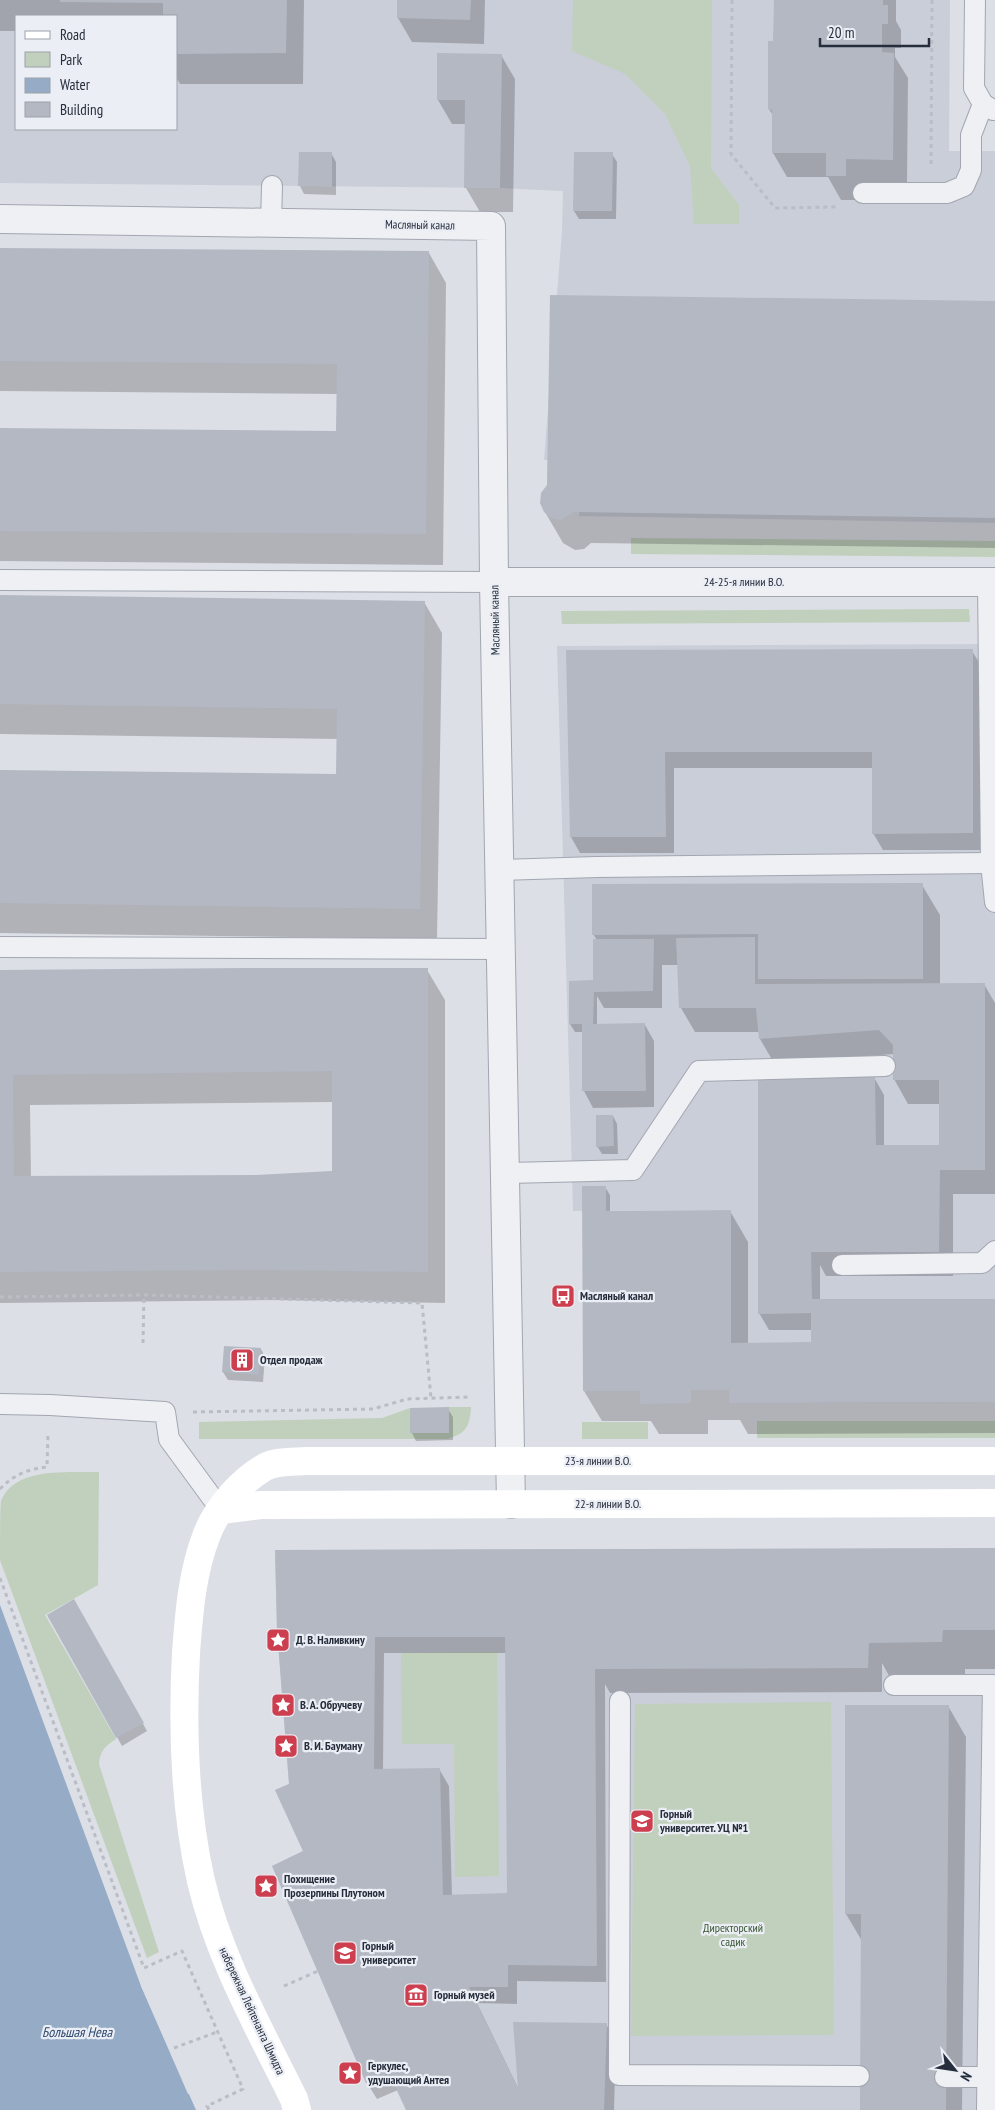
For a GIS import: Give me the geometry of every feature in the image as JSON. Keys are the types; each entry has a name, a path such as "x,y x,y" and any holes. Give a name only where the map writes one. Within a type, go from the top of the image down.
{"street":[{"name":"Масляный канал","path":"0,219 491,226 494,582 511,1504"},
{"name":"24-25-я линии В.О.","path":"494,582 992,582"},
{"name":"23-я линии В.О.","path":"221,1510 244,1481 268,1466 306,1461 995,1461"},
{"name":"22-я линии В.О.","path":"221,1510 261,1505 995,1504"},
{"name":"набережная Лейтенанта Шмидта","path":"221,1510 207,1533 194,1576 188,1628 184,1696 185,1784 201,1882 226,1961 298,2106"}],"lane":[{"path":"863,193 948,193 964,186 972,170 972,135 989,108 974,88 975,0"},
{"path":"271,223 272,186"},
{"path":"0,580 494,582"},
{"path":"992,582 991,863 995,902"},
{"path":"499,870 597,867 991,863"},
{"path":"0,947 501,949"},
{"path":"505,1173 633,1170 699,1071 885,1066"},
{"path":"842,1265 982,1262 995,1250"},
{"path":"0,1404 165,1412 169,1439 221,1510"},
{"path":"894,1685 993,1685 986,2110"},
{"path":"620,1701 619,2075 859,2076"},
{"path":"945,2076 987,2077"}],"path":[{"path":"732,0 731,154 775,208 834,207 863,193"},
{"path":"931,193 932,0"},
{"path":"0,1296 144,1295 422,1303 431,1398"},
{"path":"143,1343 144,1295"},
{"path":"165,1412 373,1409 407,1399 471,1397"},
{"path":"0,1489 16,1475 34,1468 47,1467"},
{"path":"0,1578 144,1968 182,1951 243,2089 207,2106 209,2110"},
{"path":"284,1986 318,1971"},
{"path":"174,2048 217,2032"}],"shaded area":[{"path":"0,0 950,0 949,151 995,151 995,523 579,516 581,461 544,460 562,231 563,191 500,188 0,183"},
{"path":"995,644 995,1402 812,1403 811,1342 731,1343 731,1210 573,1211 557,646"},
{"name":"Горный университет. УЦ №1","path":"995,1548 995,2110 406,2110 389,2074 366,2083 272,1866 303,1851 275,1790 289,1784 277,1630 275,1550"}],"green space":[{"path":"573,0 712,0 711,168 739,205 739,224 694,224 690,166 665,114 625,74 572,51"},
{"path":"631,538 995,541 995,557 631,554"},
{"path":"969,609 970,622 562,624 561,611"},
{"path":"449,1407 471,1407 468,1424 463,1432 447,1439 199,1439 199,1422 382,1418 410,1408 411,1433 449,1433"},
{"path":"757,1421 995,1421 995,1438 757,1438"},
{"path":"582,1422 648,1422 648,1439 582,1439"},
{"path":"99,1472 98,1585 45,1615 116,1739 104,1749 99,1764 159,1952 147,1958 0,1560 1,1501 8,1490 18,1482 44,1474"},
{"path":"497,1652 499,1876 455,1877 454,1744 402,1744 401,1653"},
{"name":"Директорский садик","path":"831,1702 834,2035 631,2036 635,1704"}],"water":[{"name":"Большая Нева","path":"0,1605 141,1986 196,2110 0,2110"}],"pier":[{"path":"143,1985 190,2094 188,2094 141,1986"}],"building":[{"path":"60,0 287,0 286,53 178,54 178,15 163,15 163,3 60,2"},
{"path":"397,0 471,0 470,20 397,18"},
{"path":"774,0 883,0 883,5 888,5 888,24 882,24 882,52 894,53 893,160 846,159 846,176 826,176 826,153 772,153 772,110 768,109 768,41 773,41"},
{"path":"437,53 502,54 500,188 464,188 465,100 437,100"},
{"path":"299,152 332,152 332,187 298,186"},
{"path":"574,152 613,152 612,211 573,211"},
{"path":"0,248 429,251 426,534 0,531 0,428 336,431 337,364 0,361"},
{"path":"550,295 995,301 995,518 574,512 561,520 551,518 544,512 540,503 541,493 547,485"},
{"path":"0,595 425,601 420,909 0,903 0,770 336,774 337,709 0,704"},
{"path":"973,649 973,833 872,834 872,752 665,752 666,837 570,837 566,650"},
{"path":"923,883 923,979 758,979 758,934 592,935 592,884"},
{"path":"755,937 755,984 985,983 985,1170 940,1170 939,1252 811,1252 812,1299 995,1299 995,1402 729,1403 729,1390 691,1390 691,1403 640,1404 640,1391 583,1391 582,1186 606,1186 606,1211 731,1210 731,1343 811,1342 811,1313 758,1314 758,1077 875,1077 876,1145 939,1145 939,1080 893,1080 893,1045 879,1030 759,1039 756,1008 679,1008 676,938"},
{"path":"593,939 654,939 653,991 594,992 593,1024 645,1023 646,1091 582,1091 582,1024 569,1024 569,981 593,980"},
{"path":"428,968 428,1272 256,1270 0,1272 0,970","holes":["332,1071 332,1171 256,1175 14,1176 13,1075"]},
{"path":"596,1115 613,1115 614,1146 596,1147"},
{"name":"Отдел продаж","path":"224,1346 261,1348 259,1375 222,1372"},
{"path":"449,1407 449,1433 410,1433 410,1408"},
{"path":"995,1548 995,1630 943,1630 942,1642 869,1643 868,1668 595,1669 597,1966 508,1965 508,1987 469,1987 518,2088 513,2022 607,2023 604,2110 406,2110 389,2073 366,2083 272,1866 303,1851 275,1790 289,1784 277,1630 275,1550","holes":["375,1637 505,1637 507,1893 443,1895 440,1768 374,1769"]},
{"path":"74,1599 144,1723 116,1738 47,1615"},
{"path":"845,1705 949,1705 946,2110 860,2110 861,1914 845,1914"}],"place":[{"name":"Масляный канал","path":"563,1296"},
{"name":"Отдел продаж","path":"242,1360"},
{"name":"Д. В. Наливкину","path":"278,1640"},
{"name":"В. А. Обручеву","path":"283,1705"},
{"name":"В. И. Бауману","path":"286,1746"},
{"name":"Горный университет. УЦ №1","path":"642,1821"},
{"name":"Похищение Прозерпины Плутоном","path":"266,1886"},
{"name":"Горный университет","path":"345,1953"},
{"name":"Горный музей","path":"416,1995"},
{"name":"Геркулес, удушающий Антея","path":"350,2073"}]}
